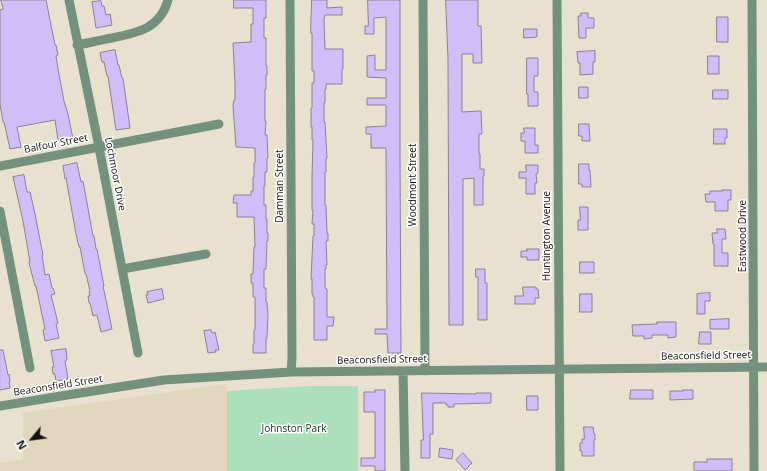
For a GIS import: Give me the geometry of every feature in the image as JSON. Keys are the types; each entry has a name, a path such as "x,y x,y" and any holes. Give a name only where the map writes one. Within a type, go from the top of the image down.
{"street":[{"name":"Lochmoor Drive","path":"69,0 99,147 138,353"},
{"path":"77,45 131,34 145,29 158,19 168,0"},
{"name":"Damman Street","path":"290,0 291,372"},
{"name":"Woodmont Street","path":"423,0 425,371"},
{"name":"Huntington Avenue","path":"557,0 560,471"},
{"name":"Eastwood Drive","path":"752,0 754,471"},
{"name":"Balfour Street","path":"0,166 220,124"},
{"path":"0,211 30,368"},
{"path":"122,269 206,254"},
{"name":"Beaconsfield Street","path":"0,406 164,380 291,372 767,367"},
{"path":"403,371 405,471"}],"shaded area":[{"path":"226,384 227,471 0,471 0,463 23,459 23,413"}],"green space":[{"name":"Johnston Park","path":"308,386 358,386 358,471 227,471 227,391"}],"building":[{"path":"1,0 46,0 58,55 56,56 64,101 73,139 62,141 61,139 58,140 55,120 17,127 21,147 10,149 0,104 0,10 3,9"},
{"path":"234,0 266,0 266,18 264,18 264,38 266,38 267,66 265,89 265,135 267,135 268,158 267,172 265,172 264,205 266,205 268,241 266,269 264,269 264,288 266,288 268,316 266,353 253,353 255,297 253,297 253,283 251,283 251,274 253,274 255,247 254,217 237,217 237,203 233,203 234,195 251,195 251,191 253,191 255,163 255,148 236,147 233,106 235,100 235,84 233,43 251,42 253,8 234,8"},
{"path":"312,0 327,0 327,8 342,7 342,15 325,15 324,19 325,49 343,49 342,84 326,84 324,103 327,158 325,172 325,205 328,233 328,241 326,241 327,265 325,269 325,288 327,289 327,317 334,317 333,326 327,326 327,340 314,340 314,297 312,294 311,279 314,236 314,224 312,224 313,140 311,127 312,83 314,83 314,71 312,71 311,33"},
{"path":"368,0 400,0 401,353 388,353 387,334 375,334 375,329 387,329 386,148 371,148 371,134 366,134 366,127 386,126 386,105 367,105 367,98 386,98 386,78 367,77 367,56 375,55 375,70 386,70 386,17 374,18 374,34 365,34 365,26 368,26"},
{"path":"446,0 478,0 478,26 481,26 482,63 473,63 473,54 462,54 462,112 481,111 482,134 479,134 479,154 480,169 484,169 483,205 474,205 474,178 463,179 463,325 449,325 448,59"},
{"path":"101,1 106,15 110,14 112,25 96,28 92,2"},
{"path":"581,13 588,13 588,18 594,18 594,28 586,28 586,38 579,38 578,16 581,16"},
{"path":"717,17 728,17 728,42 717,42"},
{"path":"524,29 537,29 537,37 524,38"},
{"path":"115,50 118,65 123,78 130,128 116,130 108,76 100,53"},
{"path":"595,51 593,74 580,75 580,63 578,63 577,52"},
{"path":"708,56 719,56 719,74 708,74"},
{"path":"527,58 538,58 538,76 534,76 534,92 538,92 538,106 528,106"},
{"path":"579,87 588,87 588,98 579,98"},
{"path":"713,90 728,90 728,99 713,99"},
{"path":"579,124 589,124 590,141 582,141 582,136 579,136"},
{"path":"524,128 535,128 535,145 538,145 538,153 525,153 525,141 521,141 521,133 524,133"},
{"path":"714,129 727,129 725,144 714,144"},
{"path":"77,163 81,182 83,181 112,329 101,332 97,315 93,316 89,303 88,296 90,296 90,291 76,234 63,166"},
{"path":"579,164 589,164 591,187 582,187 582,184 579,184"},
{"path":"526,165 538,165 535,194 526,194 526,178 519,178 519,172 526,172"},
{"path":"24,175 27,192 30,192 34,209 43,255 45,275 49,274 55,294 51,295 58,323 56,324 59,338 45,341 43,330 45,329 36,286 29,262 23,221 13,177"},
{"path":"731,190 731,200 728,200 728,211 715,211 715,202 706,202 705,194 710,194 710,191"},
{"path":"580,207 588,207 588,230 578,230"},
{"path":"717,229 725,229 726,239 722,239 722,253 728,253 728,266 714,266 714,244 712,233 717,233"},
{"path":"527,249 539,249 539,260 527,260 527,257 521,257 521,251 527,251"},
{"path":"580,262 594,262 594,273 580,273"},
{"path":"476,269 485,269 485,283 487,283 487,320 478,320 478,277 476,277"},
{"path":"523,287 536,287 536,289 538,289 539,298 535,298 535,304 515,304 515,296 523,296"},
{"path":"162,289 164,299 148,303 146,295 148,295 147,292"},
{"path":"710,293 710,301 705,301 705,314 697,314 697,294"},
{"path":"580,294 592,294 592,312 580,312"},
{"path":"729,319 729,329 710,329 710,320"},
{"path":"657,322 676,322 676,337 668,338 668,335 652,335 652,338 644,339 644,336 633,336 632,325 657,324"},
{"path":"211,330 212,333 215,332 219,350 208,353 204,331"},
{"path":"700,332 711,332 711,344 699,344"},
{"path":"66,349 67,360 65,361 68,379 56,381 55,374 53,374 52,367 54,367 51,351"},
{"path":"0,350 3,350 8,375 9,374 10,388 0,390"},
{"path":"375,390 385,390 385,471 375,471 375,466 361,466 361,458 375,458 375,412 364,412 364,392 375,392"},
{"path":"631,390 653,390 653,399 630,399"},
{"path":"693,390 693,399 670,400 670,391"},
{"path":"422,393 491,393 491,403 454,404 454,407 448,407 446,403 433,403 433,434 430,434 430,458 421,458 421,440 423,440"},
{"path":"527,396 538,396 538,410 527,410"},
{"path":"584,427 593,427 595,434 594,456 582,456 582,451 580,451 580,443 582,443 582,439 584,439"},
{"path":"440,448 453,450 452,459 439,457"},
{"path":"463,453 472,463 465,470 456,460"},
{"path":"707,459 732,459 732,471 694,471 694,462 707,462"}]}
